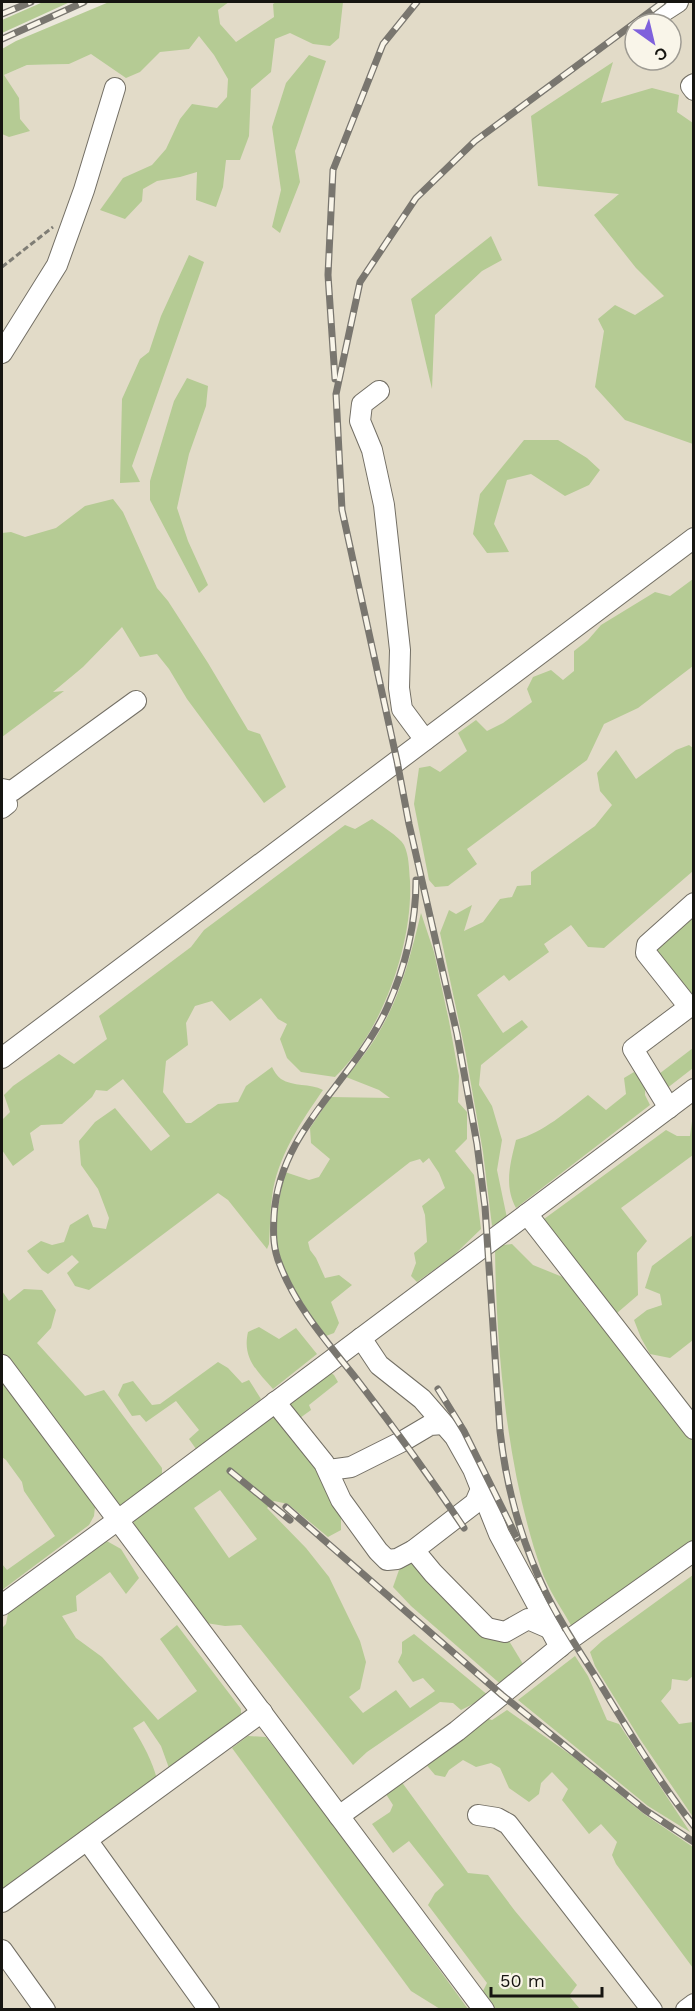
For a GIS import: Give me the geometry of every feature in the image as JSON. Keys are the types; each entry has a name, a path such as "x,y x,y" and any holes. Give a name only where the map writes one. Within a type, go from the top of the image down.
{"lane":[{"path":"693,84 691,86 693,90"},
{"path":"2,353 57,265 84,190 115,88"},
{"path":"379,391 362,404 360,421 372,450 384,505 400,650 399,688 402,709 425,740"},
{"path":"2,1058 693,538"},
{"path":"2,808 7,804 2,790 12,791 136,701"},
{"path":"669,1108 633,1049 691,1006 646,953 647,945 693,903"},
{"path":"2,1605 693,1089"},
{"path":"526,1214 693,1430"},
{"path":"361,1338 379,1365 422,1399 455,1437 473,1469 498,1534 560,1647"},
{"path":"2,1365 484,2010"},
{"path":"275,1402 329,1470 341,1500 387,1560 397,1559 414,1550 475,1503 481,1489"},
{"path":"329,1470 351,1467 430,1425 444,1424"},
{"path":"414,1550 433,1573 487,1628 505,1632 528,1619 551,1629"},
{"path":"339,1816 457,1731 560,1647 693,1551"},
{"path":"2,1902 262,1712"},
{"path":"478,1815 497,1818 508,1824 652,2010"},
{"path":"87,1840 209,2010"},
{"path":"2,1950 45,2010"},
{"path":"686,2010 693,2004"}],"path":[{"path":"2,267 54,226"}],"shaded area":[{"path":"229,2 693,2 693,2009 2,2010 2,76 27,65 69,64 118,32 218,10"}],"green space":[{"path":"43,2 70,2 2,33 2,20"},
{"path":"109,2 229,2 218,10 220,24 236,42 274,17 273,4 276,2 343,2 339,38 330,46 313,44 290,33 275,39 271,72 251,89 249,136 240,160 226,160 223,187 216,207 196,200 197,172 157,181 143,189 142,201 125,219 100,210 123,178 152,165 166,149 180,119 192,104 217,108 227,97 228,79 214,55 199,36 189,49 160,52 140,72 126,78 91,54 69,64 27,65 4,75 19,98 20,119 30,131 9,137 2,134 2,49"},
{"path":"309,55 326,61 295,151 300,182 280,233 272,227 281,190 272,127 286,83"},
{"path":"613,62 601,103 652,88 679,95 677,112 693,123 693,444 625,420 595,387 604,331 598,319 615,305 635,315 664,296 636,268 594,215 619,194 538,186 531,116"},
{"path":"491,236 502,260 482,271 435,315 432,389 411,299"},
{"path":"189,255 204,262 132,466 140,482 120,483 122,399 140,359 149,352 161,316"},
{"path":"187,378 208,386 206,406 189,454 177,508 188,541 208,585 199,593 150,500 150,481 174,401"},
{"path":"524,440 558,440 587,458 600,470 589,485 565,496 531,474 507,480 494,524 509,552 487,553 473,534 480,494"},
{"path":"113,499 123,512 157,588 208,663 248,730 260,734 286,787 264,803 187,699 157,654 140,657 122,627 83,667 53,692 64,691 2,737 2,533 11,532 25,537 56,528 85,506"},
{"path":"693,579 693,666 638,708 604,724 587,760 467,849 477,864 448,886 435,887 429,880 414,804 419,768 430,766 440,772 467,751 458,733 476,720 487,731 503,723 532,702 527,689 533,677 551,670 563,680 574,671 574,651 601,625 655,592 670,596"},
{"path":"689,745 693,748 693,871 604,948 588,947 571,925 544,944 549,952 509,981 504,975 477,995 503,1033 522,1020 528,1027 481,1065 479,1085 492,1106 502,1140 497,1170 507,1218 492,1226 483,1152 465,1050 440,933 449,910 456,914 472,905 464,931 483,922 500,899 512,897 517,886 531,885 531,872 595,826 612,805 600,791 597,773 616,750 636,779 676,750"},
{"path":"372,819 404,845 409,867 410,906 400,959 391,986 367,1036 352,1058 335,1077 301,1072 287,1058 280,1039 287,1024 278,1019 261,998 230,1021 212,1001 195,1006 186,1023 188,1045 166,1061 163,1092 186,1123 191,1123 218,1104 238,1102 246,1086 272,1067 281,1079 323,1090 299,1127 279,1168 272,1197 267,1249 228,1200 218,1193 89,1290 75,1286 67,1273 79,1262 72,1255 48,1274 42,1270 27,1251 41,1241 52,1245 64,1242 70,1225 88,1214 93,1227 106,1229 109,1218 98,1189 81,1165 79,1141 95,1122 115,1108 151,1151 170,1136 123,1079 107,1091 96,1090 92,1097 62,1124 41,1125 30,1133 34,1150 13,1166 2,1150 2,1120 10,1112 4,1095 13,1086 59,1054 74,1064 107,1039 99,1016 191,947 204,930 345,825 355,829"},
{"path":"421,913 434,952 449,1021 459,1076 458,1102 467,1112 467,1139 455,1151 474,1175 481,1229 453,1256 417,1282 411,1276 416,1263 414,1253 427,1242 422,1206 445,1188 429,1158 423,1163 420,1159 410,1162 308,1242 325,1278 339,1275 352,1285 331,1302 339,1323 334,1333 326,1336 296,1291 278,1253 276,1226 283,1179 285,1172 309,1180 319,1177 330,1159 311,1143 310,1128 331,1097 390,1098 379,1090 346,1077 372,1044 387,1018 409,959"},
{"path":"692,915 694,922 693,999 654,951"},
{"path":"693,1048 693,1068 666,1089 655,1077"},
{"path":"634,1072 645,1084 645,1095 650,1105 516,1208 509,1183 516,1140 545,1127 588,1095 606,1110 626,1094 624,1078"},
{"path":"693,1114 693,1155 621,1208 647,1241 637,1253 638,1295 617,1313 549,1230 544,1219 666,1130 677,1136 690,1136"},
{"path":"693,1235 693,1340 670,1358 650,1354 634,1320 647,1310 662,1305 660,1294 645,1288 652,1266"},
{"path":"512,1244 533,1265 565,1278 585,1307 625,1351 693,1442 693,1544 573,1629 541,1569 529,1531 512,1451 501,1367 495,1246"},
{"path":"24,1289 42,1290 56,1310 51,1328 37,1343 85,1396 104,1390 162,1468 162,1476 120,1510 110,1503 2,1355 2,1291 9,1301"},
{"path":"259,1327 279,1339 296,1328 317,1354 273,1389 252,1364 247,1349 248,1332"},
{"path":"218,1362 228,1368 242,1383 249,1380 261,1399 196,1449 189,1439 199,1430 176,1401 146,1422 140,1415 132,1416 118,1395 123,1384 133,1381 152,1405 160,1404"},
{"path":"327,1370 338,1382 309,1405 311,1410 289,1426 318,1468 341,1516 341,1530 328,1537 288,1504 274,1501 267,1508 306,1548 329,1577 360,1641 366,1662 360,1689 349,1697 363,1713 396,1690 410,1708 435,1691 423,1678 413,1682 398,1662 402,1653 402,1642 414,1634 489,1696 461,1710 453,1703 440,1702 367,1752 353,1765 241,1625 225,1626 206,1623 138,1534 132,1518","holes":["220,1490 257,1539 229,1558 194,1508"]},
{"path":"2,1378 95,1507 94,1516 89,1525 2,1590 2,1564 7,1570 55,1536 24,1491 22,1482 2,1457"},
{"path":"105,1540 121,1549 139,1578 126,1594 110,1572 76,1596 77,1611 62,1616 76,1638 102,1657 158,1720 197,1691 160,1639 177,1625 241,1709 241,1721 169,1768 161,1746 144,1721 133,1728 148,1754 158,1783 2,1897 2,1628 6,1624 9,1608"},
{"path":"409,1561 419,1564 506,1636 526,1669 505,1688 411,1606 393,1587 399,1570"},
{"path":"693,1575 693,1676 687,1681 672,1679 671,1689 661,1701 679,1724 693,1722 693,1817 640,1739 595,1666 590,1652"},
{"path":"575,1656 588,1676 607,1720 619,1724 690,1832 648,1806 518,1700"},
{"path":"507,1710 571,1755 644,1814 693,1847 693,1968 616,1864 612,1855 617,1842 601,1824 589,1834 562,1800 568,1789 552,1772 541,1783 539,1794 529,1802 509,1788 500,1768 491,1763 476,1767 463,1760 449,1770 445,1777 435,1775 424,1762 485,1718 492,1720"},
{"path":"248,1736 266,1737 329,1818 468,2009 440,2009 411,1991 232,1748"},
{"path":"401,1781 468,1873 488,1875 577,1985 569,1996 580,2009 496,2009 483,1991 487,1983 428,1905 435,1893 444,1885 409,1841 393,1853 372,1824 390,1812 393,1805 384,1791"}],"railway":[{"path":"2,14 31,2"},
{"path":"2,39 84,2"},
{"path":"335,379 328,275 333,170 383,44 417,2"},
{"path":"663,2 475,141 416,198 360,282 336,394 342,510 409,824 457,1034 477,1144 485,1207 500,1431 511,1493 522,1534 537,1574 553,1606 647,1760 694,1826"},
{"path":"416,880 412,929 393,993 373,1034 303,1131 289,1157 279,1185 274,1216 274,1241 280,1265 295,1296 325,1340 399,1435 464,1528"},
{"path":"438,1389 464,1431 517,1538"},
{"path":"230,1471 290,1520"},
{"path":"286,1507 502,1695 645,1810 694,1842"}]}
